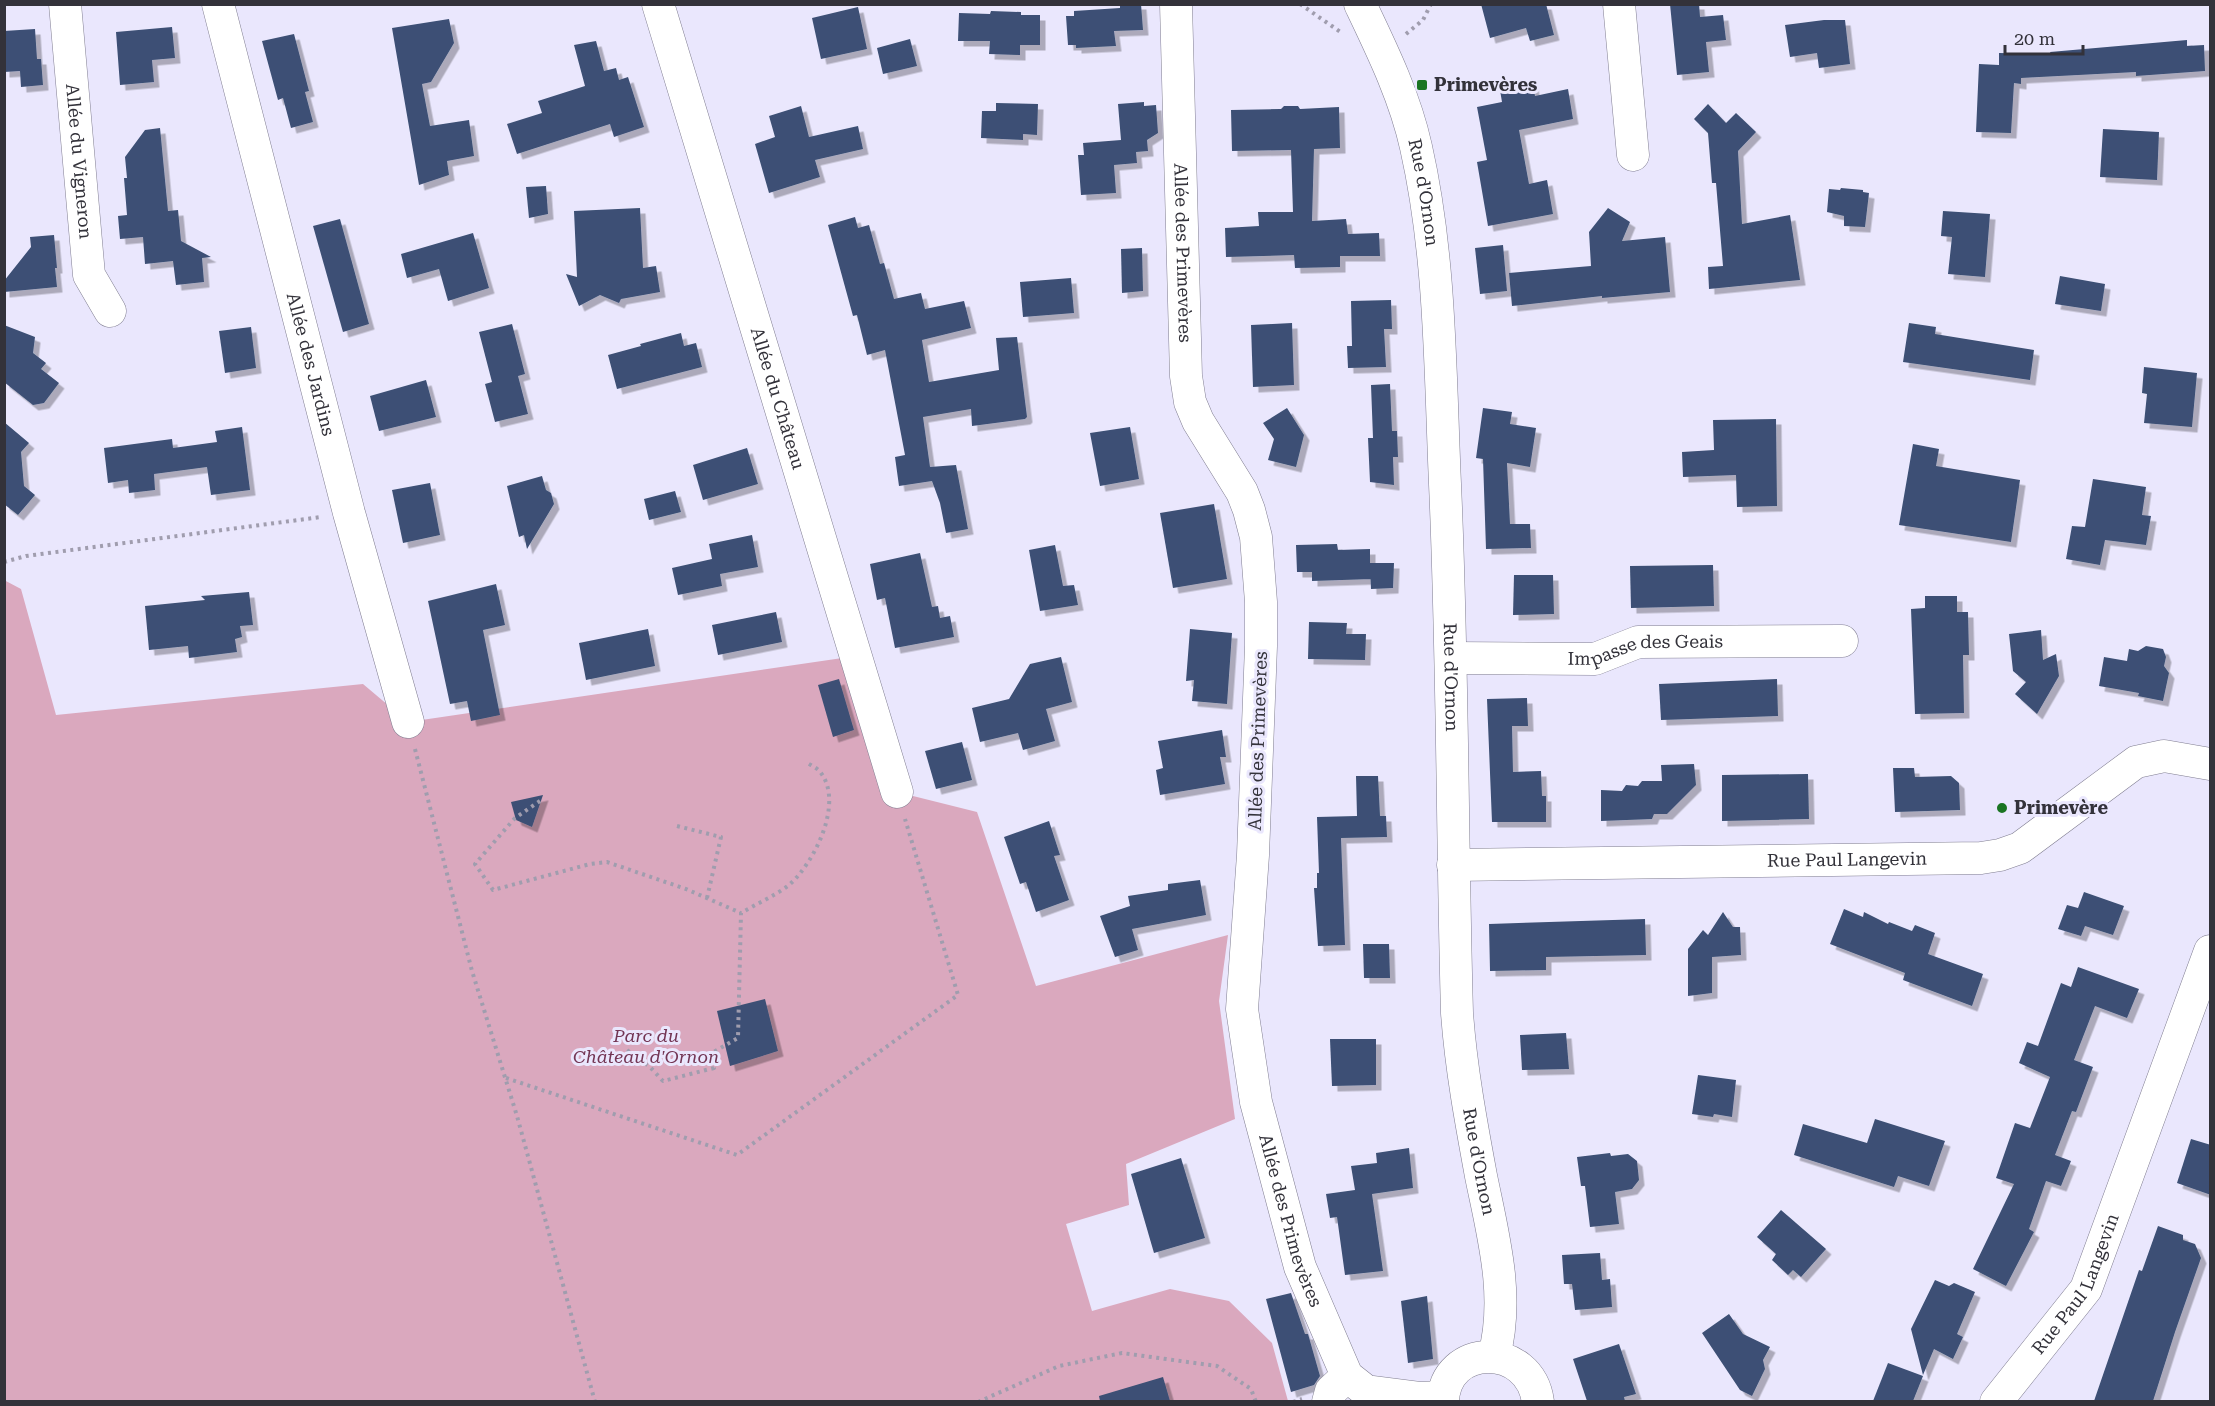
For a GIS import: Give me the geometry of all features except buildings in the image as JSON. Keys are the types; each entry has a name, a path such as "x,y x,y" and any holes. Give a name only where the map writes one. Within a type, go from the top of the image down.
{"street":[{"name":"Allée du Vigneron","path":"64,4 89,275 110,310"},
{"name":"Allée des Jardins","path":"219,4 350,513 408,723"},
{"name":"Allée du Château","path":"658,4 897,792"},
{"name":"Allée des Primevères","path":"1176,4 1185,376 1190,402 1198,421 1242,492 1249,510 1256,537 1262,602 1253,855 1242,1009 1256,1102 1300,1268 1347,1376"},
{"name":"Rue d'Ornon","path":"1360,4 1397,85 1408,117 1416,146 1435,262 1451,658 1456,1013 1462,1070 1496,1251 1502,1309 1494,1356"},
{"path":"1619,4 1633,155"},
{"name":"Impasse des Geais","path":"1451,658 1595,659 1638,642 1842,640"},
{"name":"Rue Paul Langevin","path":"1453,865 1981,858 2000,855 2020,848 2136,762 2164,756 2211,764"},
{"name":"Rue Paul Langevin","path":"1996,1401 2086,1289 2211,951"},
{"path":"1328,1401 1331,1391 1347,1376 1366,1391 1443,1399 1452,1375 1460,1366 1482,1356 1508,1359 1521,1366 1537,1390 1538,1401"}],"path":[{"path":"1300,4 1343,34"},
{"path":"4,562 26,556 350,513"},
{"path":"408,723 472,970 506,1078 595,1401"},
{"path":"741,913 788,886 805,868 819,844 829,808 828,789 820,771 806,762"},
{"path":"506,1078 737,1155 958,995 897,792"},
{"path":"540,801 515,818 475,864 493,890 608,861 741,913"},
{"path":"676,826 722,837 707,898"},
{"path":"627,1050 650,1067 663,1081 714,1068 711,1054 738,1038 741,913"},
{"path":"978,1401 1059,1366 1122,1353 1217,1366 1251,1389 1256,1401"}],"green space":[{"name":"Parc du Château d'Ornon","path":"4,580 21,589 56,715 363,684 408,722 856,656 897,792 977,812 1036,986 1228,935 1219,1001 1235,1119 1126,1164 1129,1205 1066,1224 1092,1311 1170,1289 1229,1301 1272,1343 1288,1401 5,1401"}],"place":[{"name":"Primevères","path":"1422,85"},
{"name":"Primevère","path":"2002,808"}]}
